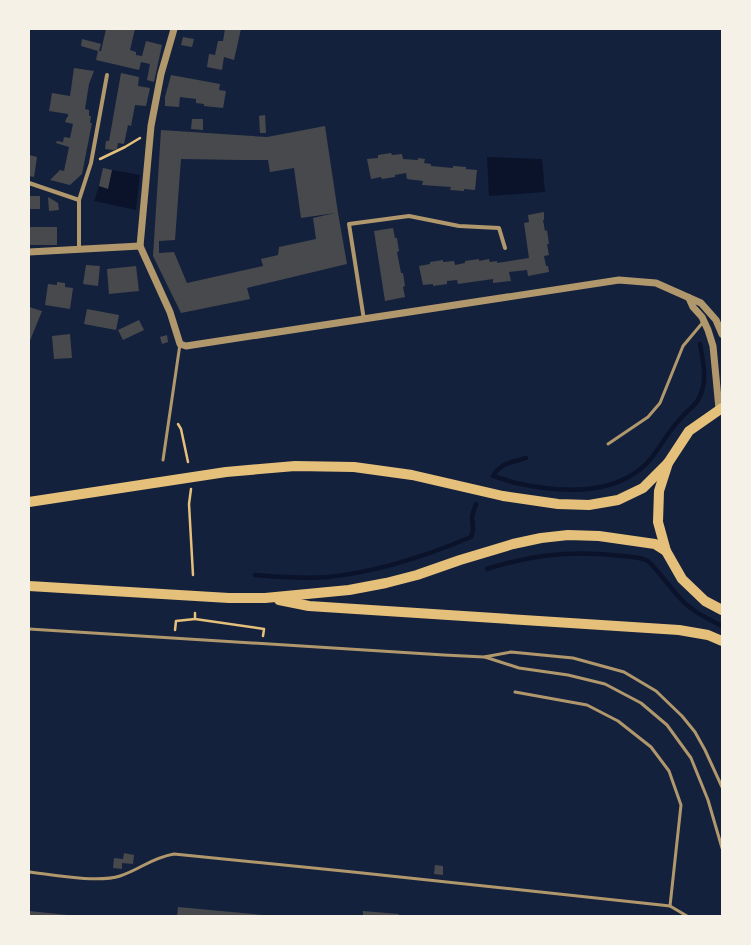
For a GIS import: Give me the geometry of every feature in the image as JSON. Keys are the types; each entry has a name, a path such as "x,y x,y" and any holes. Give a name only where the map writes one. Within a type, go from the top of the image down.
{"main road":[{"path":"29,502 226,472 295,466 354,467 404,474 503,496 558,504 589,505 618,500 643,488 668,462 689,431 721,408"},
{"path":"668,462 659,492 658,522 666,551 682,579 706,601 722,610"},
{"path":"29,586 228,598 265,598 349,590 386,583 417,575 513,544 568,535 599,536 655,544 666,551"},
{"path":"265,598 310,606 678,630 708,635 722,641"}],"street":[{"path":"174,29 161,74 150,126 140,246 170,312 180,344 186,346 619,280 656,283 701,303 716,320 722,334"},
{"path":"79,250 79,200 90,163 107,75"},
{"path":"29,183 79,200"},
{"path":"364,320 349,224 409,216 459,226 499,228 505,248"},
{"path":"29,252 140,246"},
{"path":"689,298 708,330 712,346 721,408"}],"lane":[{"path":"608,444 648,417 660,403 683,346 704,321"},
{"path":"163,460 180,344"},
{"path":"29,629 484,657 519,668 568,675 605,684 641,703 667,726 691,758 708,800 722,848"},
{"path":"484,657 511,652 573,658 624,672 656,691 682,716 705,750 722,787"},
{"path":"515,692 587,705 618,721 652,747 669,771 681,805 670,906"},
{"path":"29,872 101,879 120,876 153,859 174,854 670,906 687,916"}],"path":[{"path":"90,163 125,147 140,138 150,126"},
{"path":"170,414 181,429 188,462"},
{"path":"191,489 189,504 193,575"},
{"path":"195,613 195,619"},
{"path":"175,625 176,621 195,619 264,629 263,643"}],"water":[{"path":"487,157 542,159 545,192 489,196"},
{"path":"112,170 140,175 136,210 94,201 99,186 108,188"}],"building":[{"path":"106,29 135,29 130,50 136,52 136,55 142,56 146,41 162,45 154,82 147,80 150,64 141,62 139,70 96,60 98,51 81,46 82,39 101,44 99,51 101,51"},
{"path":"225,29 241,29 234,60 224,57 222,70 207,67 209,54 215,55 218,41 223,41"},
{"path":"183,37 194,39 192,47 181,45"},
{"path":"74,68 94,71 89,84 85,109 89,110 89,116 91,116 90,123 92,123 82,174 70,185 50,180 60,170 64,171 69,147 56,143 57,141 63,142 64,137 70,138 73,124 65,122 68,114 49,111 52,93 70,96"},
{"path":"121,73 139,77 138,86 150,88 146,106 135,105 131,126 128,125 124,144 118,143 117,149 105,149 106,141 109,141"},
{"path":"171,75 220,84 219,90 226,91 223,108 204,106 204,104 196,103 196,99 180,97 179,107 165,106 165,97"},
{"path":"265,115 266,133 260,133 259,116"},
{"path":"192,119 203,119 203,130 191,129"},
{"path":"325,126 347,264 247,288 250,299 181,313 153,256 161,130 267,137","holes":["181,159 268,160 270,172 294,168 301,218 335,213 313,218 316,239 279,247 278,255 261,259 263,266 187,283 174,252 159,253 159,241 175,240"]},
{"path":"391,153 392,155 402,154 403,159 425,159 424,163 431,164 431,166 453,168 453,166 466,167 466,169 477,170 475,190 450,190 451,187 422,185 423,181 407,179 406,173 395,175 395,177 371,179 367,159 378,158 378,155"},
{"path":"29,155 37,157 34,177 29,176"},
{"path":"103,168 112,170 108,189 99,186"},
{"path":"29,196 40,196 40,209 29,209"},
{"path":"48,197 58,203 59,210 49,211"},
{"path":"544,212 543,220 545,231 547,230 549,255 544,256 549,272 528,276 527,270 509,272 511,281 493,283 493,279 458,284 457,280 447,281 447,284 433,286 433,284 423,285 419,266 430,264 430,262 443,260 443,262 454,261 455,265 465,263 465,261 479,259 479,261 489,259 490,262 497,261 497,263 529,258 524,223 529,222 528,215"},
{"path":"29,227 57,227 57,245 29,245"},
{"path":"393,228 395,238 397,238 399,251 397,252 401,273 403,273 405,297 385,301 374,231"},
{"path":"86,265 100,266 98,286 83,284"},
{"path":"136,266 139,291 109,294 107,269"},
{"path":"57,282 65,283 65,287 73,288 70,309 45,305 48,284 57,285"},
{"path":"29,307 42,311 29,343"},
{"path":"87,309 119,315 116,330 84,324"},
{"path":"139,320 144,330 123,340 118,330"},
{"path":"70,334 72,358 54,359 52,336"},
{"path":"167,335 168,342 162,344 160,337"},
{"path":"124,853 134,855 133,864 122,863 122,869 113,868 114,858 123,859"},
{"path":"435,865 443,866 443,875 434,874"},
{"path":"178,907 263,915 263,916 177,916"},
{"path":"29,911 68,915 68,916 29,916"},
{"path":"363,911 399,914 399,916 363,916"}],"waterway":[{"path":"526,458 499,468 493,476 532,486 566,489 600,487 616,483 631,476 648,462 671,430 699,398 702,392 704,378 700,344"},
{"path":"255,575 319,578 346,575 419,557 471,537 473,531 472,516 476,504"},
{"path":"487,569 520,560 554,555 588,553 640,558 649,562 688,606 704,617 722,626"}]}
